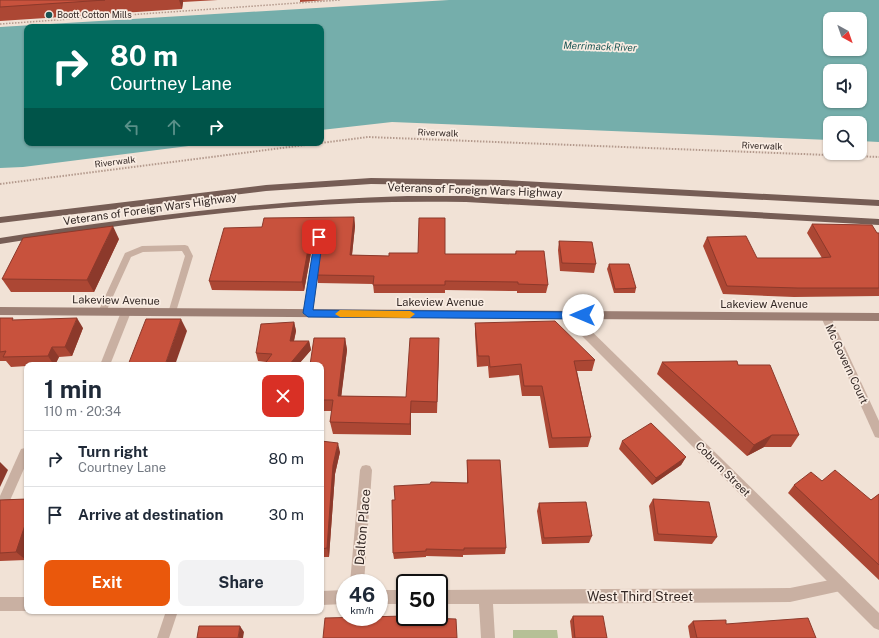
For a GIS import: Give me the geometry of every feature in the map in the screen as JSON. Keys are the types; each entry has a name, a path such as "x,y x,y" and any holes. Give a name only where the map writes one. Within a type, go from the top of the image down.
{"main road":[{"name":"Veterans of Foreign Wars Highway","path":"0,220 266,188 371,182 503,183 879,203"},
{"name":"Veterans of Foreign Wars Highway","path":"0,241 188,214 252,207 326,200 398,198 466,199 879,222"},
{"name":"Lakeview Avenue","path":"0,311 879,317"}],"street":[{"path":"308,313 319,237"},
{"path":"106,362 126,312"},
{"name":"Coburn Street","path":"568,315 879,623"},
{"name":"Mc Govern Court","path":"826,317 879,433"},
{"path":"0,510 24,455"},
{"name":"Dalton Place","path":"358,574 366,470"},
{"name":"West Third Street","path":"448,597 790,595 840,585"},
{"path":"324,598 336,597"},
{"path":"486,598 488,638"},
{"path":"0,604 24,604"}],"lane":[{"path":"102,312 128,255 142,249 184,248 189,256 172,313"},
{"path":"163,638 171,614"}],"path":[{"path":"0,24 340,0"},
{"name":"Riverwalk","path":"324,143 368,137 879,158"},
{"name":"Riverwalk","path":"0,184 298,146"}],"green space":[{"path":"513,630 557,630 558,638 513,638"}],"water":[{"name":"Merrimack River","path":"449,0 879,0 879,142 867,141 867,116 823,116 823,140 392,122 324,130 324,24 50,24"},
{"path":"24,26 24,146 188,146 23,167 0,168 0,27"}],"building":[{"path":"0,0 105,0 0,7"},
{"path":"354,217 350,255 389,256 389,253 418,253 419,218 445,218 445,254 516,254 516,251 544,251 548,285 518,284 518,282 445,281 445,285 373,285 374,276 317,275 323,229 317,224 312,228 302,282 209,281 224,228 262,227 264,218"},
{"path":"812,224 872,225 877,233 879,233 879,288 727,286 707,237 746,236 757,258 831,257"},
{"path":"113,226 87,280 2,279 23,238"},
{"path":"559,241 592,242 596,264 562,263"},
{"path":"609,264 629,264 636,288 615,289"},
{"path":"0,318 13,318 12,320 77,318 65,347 52,347 48,356 3,357 6,351 0,352"},
{"path":"146,319 181,319 166,362 129,362"},
{"path":"555,321 595,360 574,361 591,437 552,438 542,386 524,386 521,364 490,367 489,356 478,356 475,323"},
{"path":"294,322 290,341 309,341 292,362 266,362 272,354 256,353 261,324"},
{"path":"314,338 345,338 338,396 406,397 410,338 439,338 437,402 411,401 410,424 330,422 333,400 324,400 324,362 310,362"},
{"path":"737,361 738,365 770,365 799,435 772,435 754,445 662,362"},
{"path":"651,423 686,457 656,478 622,441"},
{"path":"324,441 338,443 333,465 327,548 324,548"},
{"path":"467,460 500,460 506,548 464,548 464,550 426,549 426,551 393,553 392,500 395,500 394,486 430,484 431,482 468,483"},
{"path":"835,470 871,500 879,494 879,565 794,485 811,472 822,481"},
{"path":"24,499 24,528 16,552 0,553 0,500"},
{"path":"653,499 709,502 717,537 658,534"},
{"path":"586,502 592,536 544,538 539,503"},
{"path":"388,616 396,616 396,626 448,626 448,619 456,619 457,638 323,638 325,618 336,618 336,626 388,626"},
{"path":"573,616 603,616 607,638 575,638"},
{"path":"808,618 816,638 697,638 693,621 726,620 726,624"},
{"path":"199,626 240,626 238,638 197,638"}],"slow traffic":[{"path":"340,314 410,314"}],"place":[{"name":"Boott Cotton Mills","path":"49,15"}],"route":[{"path":"319,237 308,313 583,315"}]}
